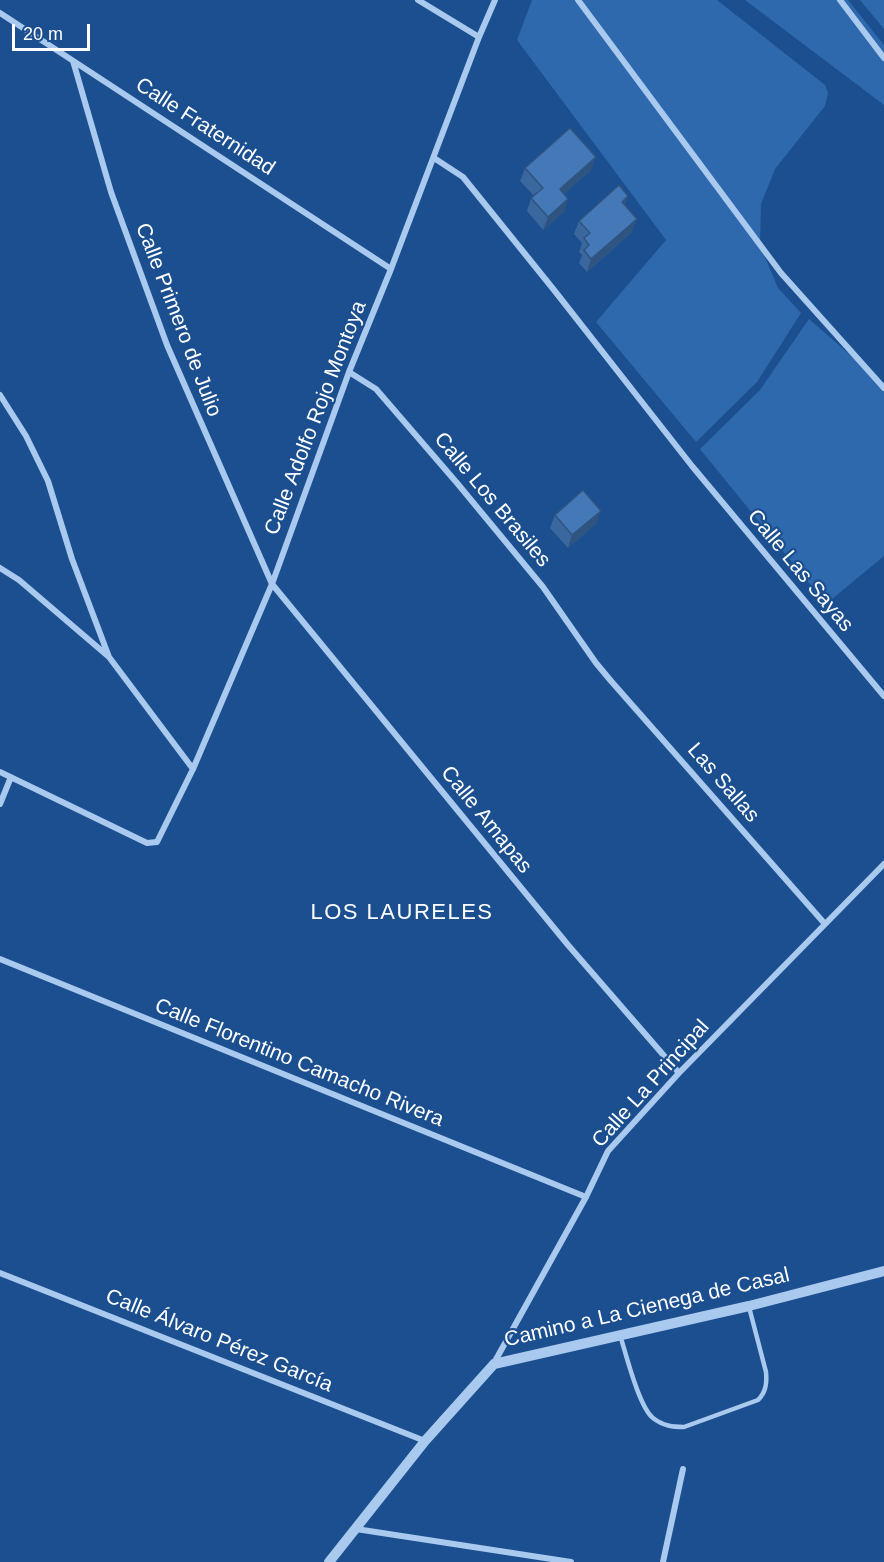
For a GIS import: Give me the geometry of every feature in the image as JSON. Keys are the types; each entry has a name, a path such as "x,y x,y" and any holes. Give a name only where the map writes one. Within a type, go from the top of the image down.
{"street":[{"path":"418,0 479,37"},
{"name":"Calle Adolfo Rojo Montoya","path":"11,777 147,843 155,843 193,769 272,584 349,372 495,0"},
{"path":"578,0 781,273 884,388"},
{"path":"840,0 884,58"},
{"name":"Calle Fraternidad","path":"0,13 391,269"},
{"name":"Calle Primero de Julio","path":"73,61 111,192 166,345 272,584"},
{"name":"Calle Las Sayas","path":"434,158 463,177 692,466 884,696"},
{"name":"Calle Los Brasiles","path":"349,372 375,389 422,442 543,587 596,663"},
{"path":"0,395 26,436 48,481 72,559 109,657"},
{"path":"0,568 19,580 109,657 193,769"},
{"name":"Calle Amapas","path":"272,584 568,945 680,1073"},
{"name":"Las Sallas","path":"596,663 825,924"},
{"path":"0,772 11,777 0,804"},
{"name":"Calle La Principal","path":"494,1364 586,1197 608,1151 680,1073 884,864"},
{"name":"Calle Florentino Camacho Rivera","path":"0,959 586,1197"},
{"name":"Camino a La Cienega de Casal","path":"329,1562 425,1441 494,1364 748,1306 884,1271"},
{"name":"Calle Álvaro Pérez García","path":"0,1273 425,1441"},
{"path":"663,1562 683,1469"},
{"path":"356,1529 571,1562"}],"lane":[{"path":"620,1335 643,1403 651,1417 672,1427 684,1427 758,1400 763,1395 767,1383 766,1372 748,1306"}],"shaded area":[{"path":"532,0 717,0 825,85 828,93 825,106 775,169 761,204 760,245 778,288 801,313 757,382 696,442 596,322 666,240 517,40"},
{"path":"745,0 848,0 884,45 884,105"},
{"path":"860,0 884,0 884,29"},
{"path":"809,319 872,374 884,392 884,556 826,604 700,449 760,390"}],"building":[{"path":"570,128 596,157 560,189 568,199 548,217 531,198 543,188 525,168"},
{"path":"619,185 628,196 622,202 637,219 591,259 584,250 589,245 584,238 590,233 579,221"},
{"path":"583,490 601,511 572,535 555,515"}],"district":[{"name":"LOS LAURELES","path":"402,913"}]}
